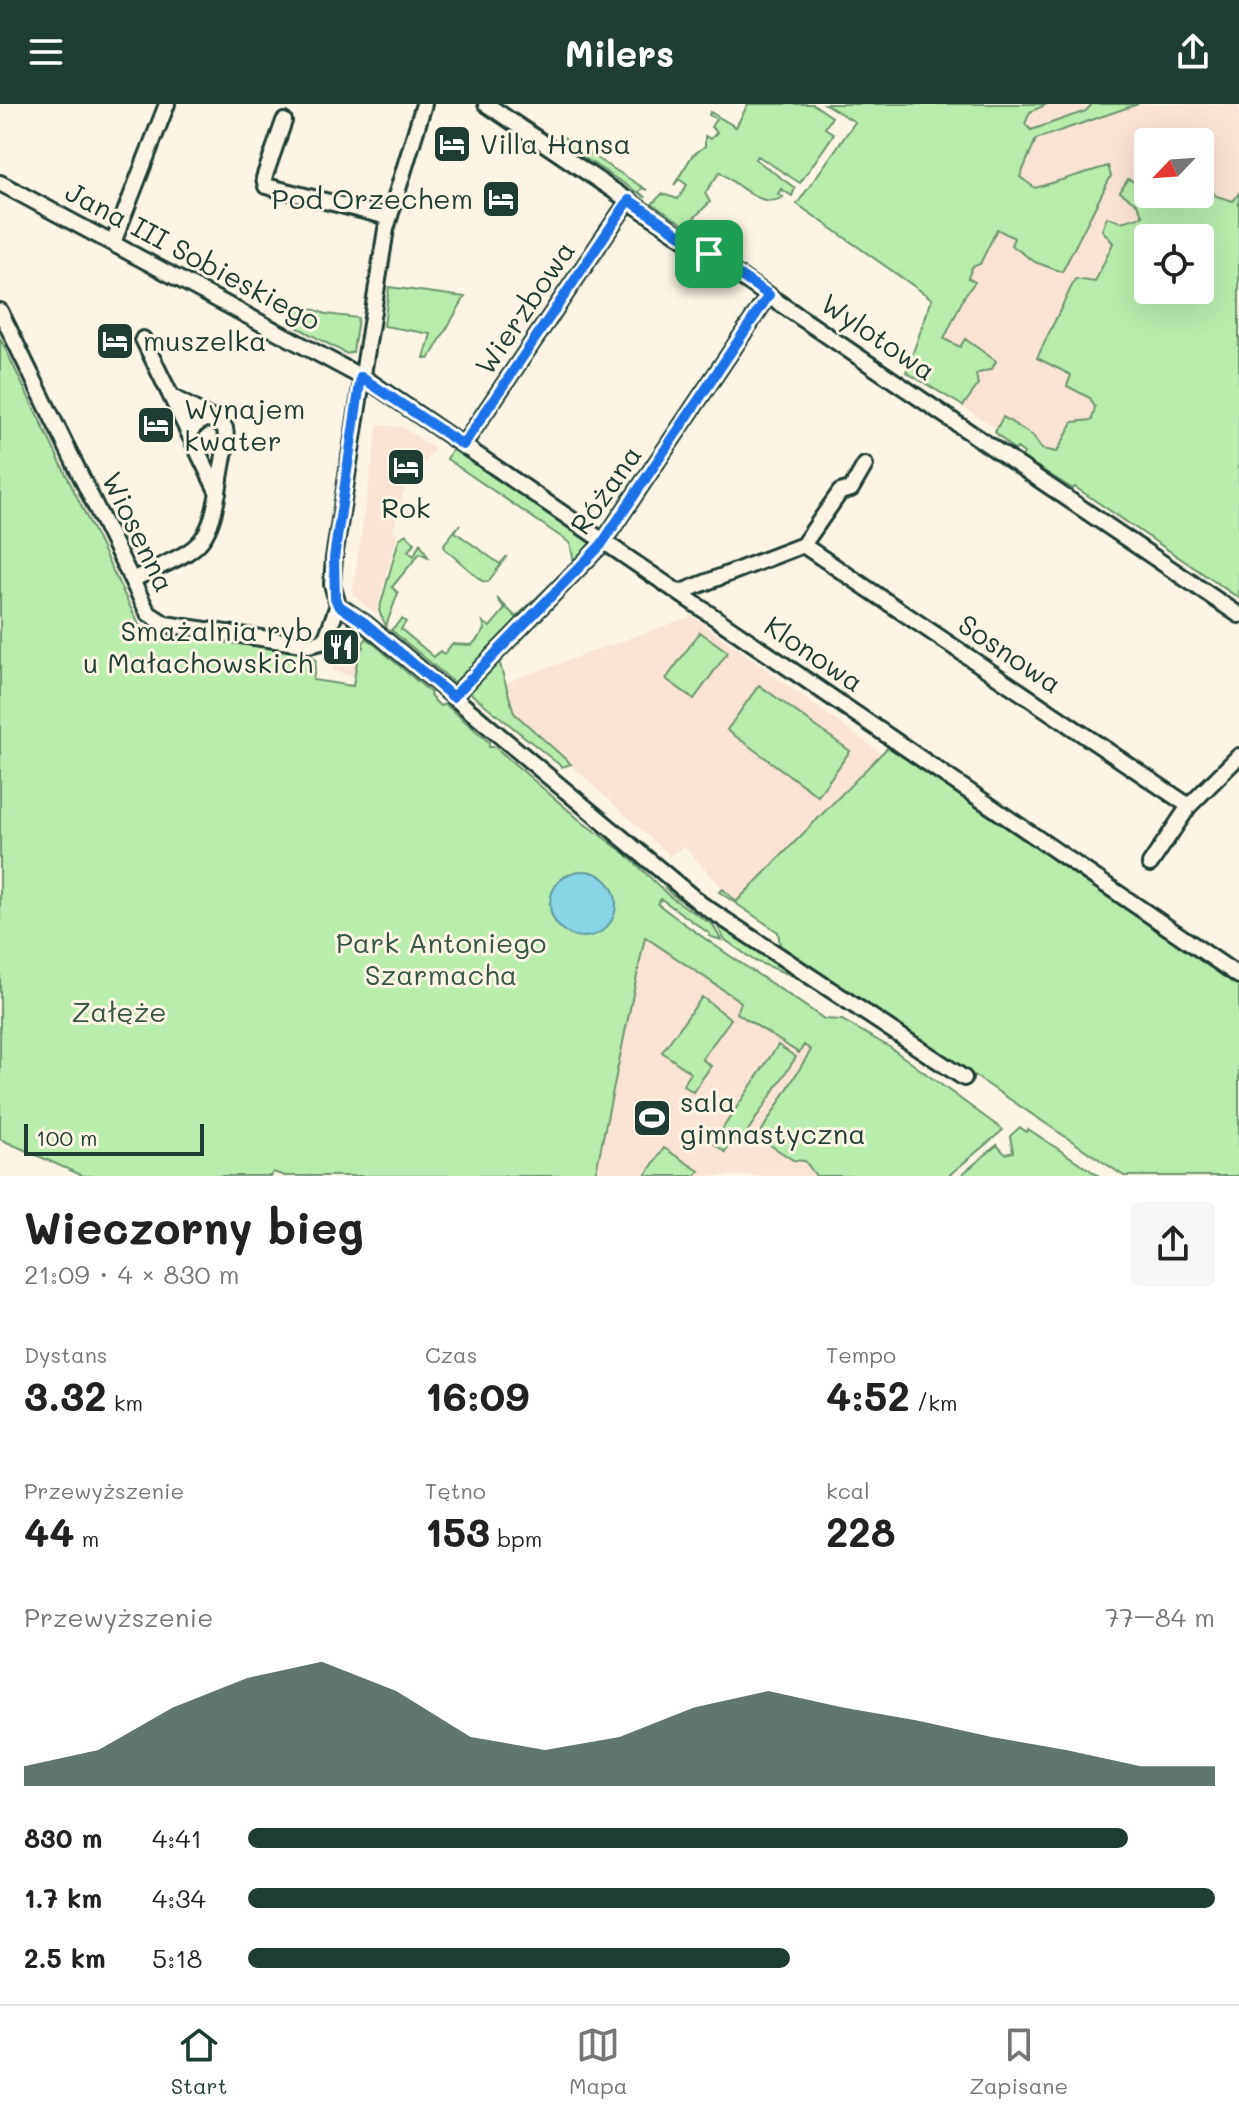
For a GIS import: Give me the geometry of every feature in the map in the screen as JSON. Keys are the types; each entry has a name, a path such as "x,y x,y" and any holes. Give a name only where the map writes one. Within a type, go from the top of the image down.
{"street":[{"path":"113,243 167,104"},
{"path":"424,104 388,217 334,558 332,584 338,605 455,695 701,904 964,1078"},
{"name":"Wylotowa","path":"486,104 1239,615"},
{"path":"284,121 264,178 266,186 388,217"},
{"name":"Jana III Sobieskiego","path":"0,183 361,377"},
{"name":"Wierzbowa","path":"463,445 629,200"},
{"name":"Różana","path":"455,695 604,540 769,295"},
{"name":"Wiosenna","path":"0,311 148,613 165,624 309,645 325,641 338,605"},
{"path":"143,339 218,493"},
{"name":"Klonowa","path":"361,377 1236,968"},
{"path":"132,580 205,539 215,516 225,428 216,420 171,397"},
{"path":"190,436 197,423 216,420"},
{"path":"197,451 211,455 224,449"},
{"path":"681,592 803,545 840,492 851,489 865,465"},
{"name":"Sosnowa","path":"803,545 1189,806"},
{"path":"1150,864 1189,806 1239,756"}],"shaded area":[{"path":"1000,104 1239,104 1239,594 998,429 921,381"},
{"path":"378,424 404,428 434,449 403,493 393,531 398,532 376,614 352,594"},
{"path":"692,616 881,753 736,903 684,846 670,856 514,713 507,682"},
{"path":"337,644 359,650 355,676 333,671"},
{"path":"644,936 880,1097 885,1176 595,1176"}],"green space":[{"path":"748,104 813,104 832,117 825,128 834,134 800,183 758,156 755,159 795,188 792,196 781,189 778,194 783,197 775,200 759,198 720,172 705,193 710,202 686,226 652,204 662,194 678,199 687,185 679,179 674,185 692,156 705,146 705,136 711,139 717,132 711,127 716,119 709,115 710,112 736,127"},
{"path":"825,104 1047,104 1030,112 1025,124 1031,130 1086,111 1092,104 1138,104 1036,139 1020,177 1035,188 1108,166 1111,176 1062,272 1035,262 1011,245 1014,238 997,229 980,264 972,267 968,278 975,282 965,295 944,339 960,347 965,339 996,361 992,369 976,374 978,385 963,406 906,372 932,299 797,204 855,122"},
{"path":"562,136 647,190 642,188 639,192 646,198 557,140"},
{"path":"1128,179 1134,182 1134,202 1120,192"},
{"path":"1214,193 1233,201 1239,193 1239,598 1075,487 1073,489 1022,457 1024,453 1017,448 1015,451 995,432 1003,417 1033,436 1042,449 1057,452 1073,422 1092,420 1095,407 1090,398 1067,386 1071,375 1037,358 1075,279 1095,282 1113,243 1102,230 1107,217 1121,222 1143,216 1139,208 1214,208"},
{"path":"389,287 465,297 429,359 424,358 431,334 384,326"},
{"path":"298,304 326,314 358,318 353,352 347,354 289,323"},
{"path":"0,338 142,631 310,653 316,661 313,680 353,686 359,650 364,647 362,644 367,638 431,693 430,696 440,706 445,704 489,742 489,747 495,747 582,822 626,854 669,896 713,925 721,940 709,936 661,899 658,904 824,1019 842,1020 891,1048 1003,1130 948,1176 816,1176 805,1161 793,1160 758,1137 811,1050 804,1045 799,1053 737,1013 741,1002 645,937 595,1176 285,1176 273,1172 271,1176 83,1176 0,1139"},
{"path":"453,448 593,544 573,570 569,566 574,562 570,543 447,459"},
{"path":"460,524 455,532 500,564 507,556 488,582 482,581 445,549 444,544"},
{"path":"406,534 415,543 408,551 414,556 420,543 428,557 420,553 392,587 398,593 386,626 379,611 399,539"},
{"path":"568,568 571,571 457,685 391,630 402,619 406,622 401,629 434,657 440,651 444,654 452,644 472,645 485,630 483,622 490,627 505,609 497,598 516,617"},
{"path":"700,632 728,652 694,699 666,679"},
{"path":"493,661 496,664 499,661 514,713 571,764 562,767 469,692 477,684 473,681"},
{"path":"759,685 850,751 818,796 727,730"},
{"path":"888,747 1234,980 1239,975 1239,1176 1124,1176 780,945 778,932 719,892 723,889 736,902"},
{"path":"670,886 801,979 755,961 724,939 716,923 671,894 665,888"},
{"path":"702,997 731,1019 702,1059 711,1066 693,1092 683,1085 691,1073 662,1052"},
{"path":"778,1045 796,1057 740,1143 734,1140 725,1152 713,1143"},
{"path":"1020,1127 1026,1132 1028,1129 1099,1176 960,1176 997,1145 1005,1154 1013,1152 1010,1136"},
{"path":"664,1148 699,1171 695,1176 645,1176"}],"water":[{"path":"577,871 589,871 601,876 611,886 616,904 614,917 601,932 589,937 577,937 565,932 555,922 550,910 550,898 555,886 565,876"}],"place":[{"name":"Villa Hansa","path":"452,144"},
{"name":"Pod Orzechem","path":"501,199"},
{"name":"muszelka","path":"115,341"},
{"name":"Wynajem kwater","path":"156,425"},
{"name":"Rok","path":"406,467"},
{"name":"Smażalnia ryb u Małachowskich","path":"341,647"},
{"name":"sala gimnastyczna","path":"652,1118"}],"route":[{"path":"629,200 709,254 769,295 601,545 453,697 365,623 338,605 335,598 332,578 334,558 361,377 463,445 629,200"}],"park label":[{"name":"Park Antoniego Szarmacha","path":"441,959"},
{"name":"Załęże","path":"119,1012"}]}
